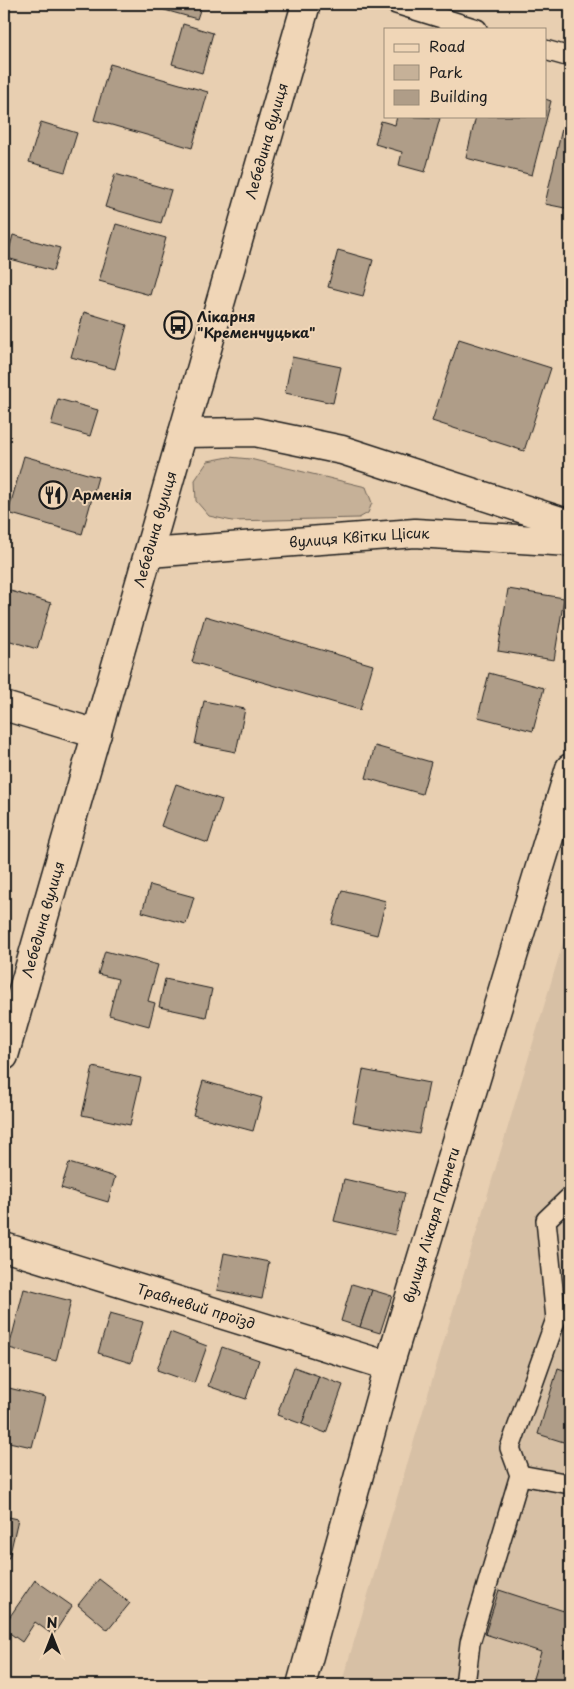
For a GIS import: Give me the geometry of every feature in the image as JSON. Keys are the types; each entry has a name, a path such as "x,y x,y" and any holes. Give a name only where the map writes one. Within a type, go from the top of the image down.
{"street":[{"name":"Лебедина вулиця","path":"4,1056 306,4"},
{"path":"183,433 255,432 342,450 570,524"},
{"name":"вулиця Квітки Цісик","path":"149,554 415,533 570,542"},
{"path":"4,706 97,734"},
{"name":"вулиця Лікаря Парнети","path":"301,1685 389,1366 570,768"},
{"name":"Травневий проїзд","path":"4,1247 389,1366"}],"lane":[{"path":"396,4 474,28"},
{"path":"546,50 570,57"},
{"path":"465,1685 470,1643 520,1475 510,1448 556,1319 546,1220 570,1197"},
{"path":"520,1475 570,1484"}],"shaded area":[{"path":"570,919 570,1685 341,1685"}],"green space":[{"path":"229,457 250,459 366,487 372,503 368,513 359,518 232,521 209,516 196,501 195,480 208,461"}],"building":[{"path":"143,4 202,4 197,19"},
{"path":"183,24 213,33 202,73 172,64"},
{"path":"110,64 208,92 192,148 94,120"},
{"path":"546,99 551,101 532,175 466,158 476,118 546,118"},
{"path":"397,118 440,118 425,172 399,165 402,152 375,144 381,121 395,125"},
{"path":"41,122 77,133 65,172 29,162"},
{"path":"563,124 570,126 570,209 545,204"},
{"path":"115,174 171,190 161,223 105,207"},
{"path":"116,224 166,238 150,295 99,281"},
{"path":"13,235 60,248 53,271 7,258"},
{"path":"338,250 373,260 363,296 328,287"},
{"path":"84,312 127,325 115,369 71,357"},
{"path":"459,339 551,368 524,451 432,421"},
{"path":"292,357 341,367 333,403 285,393"},
{"path":"58,399 98,410 90,436 51,425"},
{"name":"Арменія","path":"24,456 98,477 82,534 8,513"},
{"path":"4,589 51,603 37,649 4,639"},
{"path":"508,589 564,598 554,660 498,651"},
{"path":"205,616 373,665 360,710 192,662"},
{"path":"489,673 544,688 533,731 478,717"},
{"path":"204,701 245,709 236,752 195,744"},
{"path":"375,746 431,762 422,794 366,778"},
{"path":"176,784 222,800 208,843 161,826"},
{"path":"150,885 194,897 186,924 142,912"},
{"path":"342,890 386,901 377,935 332,924"},
{"path":"105,951 158,965 148,1001 155,1003 149,1026 109,1015 118,979 98,974"},
{"path":"165,979 212,989 206,1017 159,1007"},
{"path":"93,1067 141,1078 130,1125 82,1115"},
{"path":"363,1070 429,1083 419,1134 353,1122"},
{"path":"203,1081 262,1098 253,1131 193,1115"},
{"path":"69,1163 115,1177 108,1202 61,1188"},
{"path":"344,1179 405,1193 395,1235 334,1221"},
{"path":"224,1253 269,1262 262,1299 217,1290"},
{"path":"352,1284 372,1290 360,1327 341,1321"},
{"path":"24,1289 71,1301 56,1361 9,1348"},
{"path":"372,1290 392,1296 380,1333 360,1327"},
{"path":"110,1313 143,1322 131,1363 98,1353"},
{"path":"170,1332 207,1346 194,1383 157,1370"},
{"path":"222,1347 259,1360 246,1399 208,1386"},
{"path":"294,1367 319,1376 302,1424 277,1415"},
{"path":"558,1368 570,1372 570,1444 538,1434"},
{"path":"319,1376 343,1385 326,1433 302,1424"},
{"path":"5,1387 45,1397 32,1447 4,1441"},
{"path":"4,1516 18,1519 9,1558 4,1557"},
{"path":"99,1579 130,1603 108,1630 78,1605"},
{"path":"35,1580 72,1606 53,1635 35,1622 22,1642 4,1629 4,1625"},
{"path":"499,1590 570,1613 570,1685 531,1685 541,1652 485,1634"}],"place":[{"name":"Лікарня \"Кременчуцька\"","path":"178,325"},
{"name":"Арменія","path":"53,495"}]}
